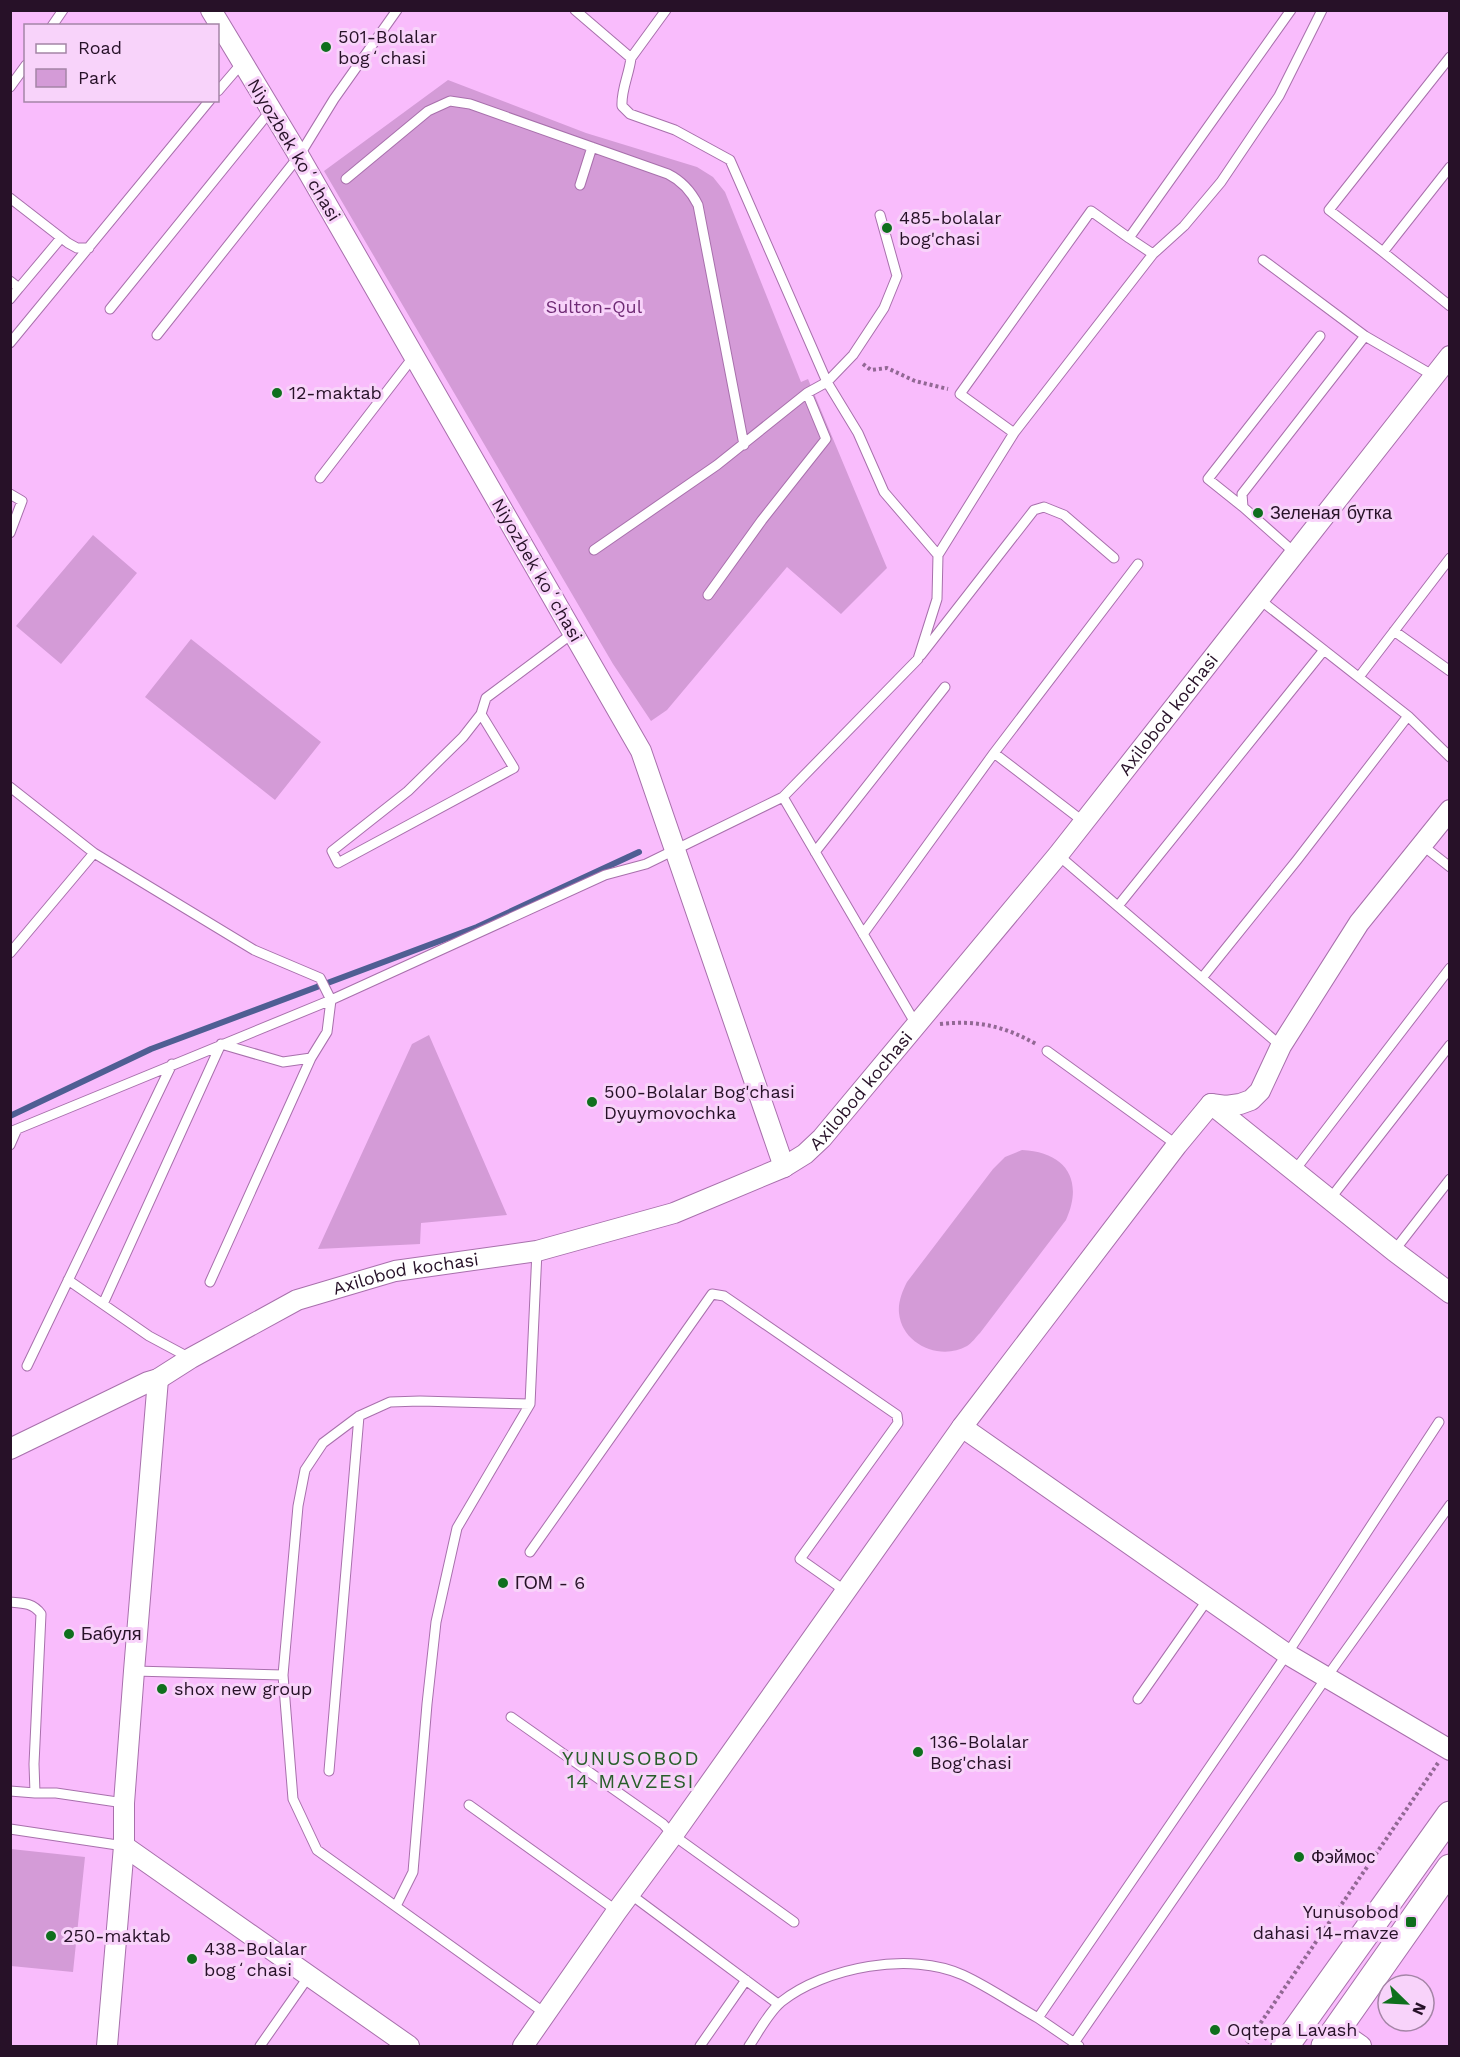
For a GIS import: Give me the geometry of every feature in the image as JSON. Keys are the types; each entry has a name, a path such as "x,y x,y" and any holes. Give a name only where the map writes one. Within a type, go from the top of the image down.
{"main road":[{"path":"1285,2046 1449,1815"},
{"path":"1331,2038 1449,1868"}],"street":[{"name":"Niyozbek koʻchasi","path":"211,10 299,156 641,751 784,1167"},
{"name":"Axilobod kochasi","path":"10,1449 158,1378 297,1299 395,1270 537,1251 674,1213 784,1167 805,1154 822,1138 917,1026 1058,855 1449,356"},
{"path":"1211,1104 1226,1106 1240,1104 1251,1100 1260,1091 1281,1046 1359,924 1449,810"},
{"path":"1211,1104 1449,1293"},
{"path":"523,2046 962,1427 1177,1145 1211,1104"},
{"path":"107,2046 158,1378"},
{"path":"962,1427 1287,1654 1449,1750"},
{"path":"124,1846 409,2046"},
{"path":"1331,2038 1360,2046"}],"lane":[{"path":"53,24 63,10"},
{"path":"157,335 299,156 334,99 397,10"},
{"path":"575,10 631,58"},
{"path":"666,10 631,58 629,74 621,96 622,106 630,114 675,130 729,160 827,382 858,433 884,492 938,555"},
{"path":"1129,238 1291,10"},
{"path":"918,660 937,599 938,555 1014,433 1153,254 1184,226 1221,182 1279,96 1322,10"},
{"path":"1449,57 1329,210 1449,306"},
{"path":"219,90 242,63"},
{"path":"10,87 24,68"},
{"path":"346,179 428,111 450,101 470,104 679,179 693,194 698,205 744,445"},
{"path":"10,343 208,102"},
{"path":"110,309 271,110"},
{"path":"580,185 592,147"},
{"path":"1383,252 1449,167"},
{"path":"10,198 61,238 77,248 89,248"},
{"path":"1014,433 960,394 1091,211 1153,254"},
{"path":"594,550 744,445 807,393 827,382 853,356 884,308 897,276 880,215"},
{"path":"10,299 61,238"},
{"path":"1263,260 1365,336 1434,376"},
{"path":"10,281 19,288"},
{"path":"1295,553 1208,479 1320,336"},
{"path":"1243,507 1242,494 1365,336"},
{"path":"320,478 414,356"},
{"path":"708,595 762,520 826,439 807,393"},
{"path":"10,494 22,501 10,533"},
{"path":"10,1145 14,1131 331,1000 605,875 646,864 783,797 918,660 1034,510 1044,507 1064,515 1114,558"},
{"path":"1359,677 1449,558"},
{"path":"863,934 994,753 1138,564"},
{"path":"1259,599 1408,716 1449,757"},
{"path":"1394,631 1449,670"},
{"path":"481,714 514,768 338,863 332,851 408,791 463,737 481,714 486,698 573,633"},
{"path":"1118,906 1324,650"},
{"path":"815,852 945,687"},
{"path":"1202,978 1408,716"},
{"path":"994,753 1084,822"},
{"path":"10,788 94,853 254,950 320,978 331,1000 327,1032 311,1058 210,1282"},
{"path":"783,797 917,1026"},
{"path":"1422,845 1449,867"},
{"path":"10,953 94,853"},
{"path":"1058,855 1281,1046"},
{"path":"1294,1170 1449,968"},
{"path":"221,1044 283,1062 311,1058"},
{"path":"103,1304 221,1044"},
{"path":"1330,1199 1449,1045"},
{"path":"1047,1051 1177,1145"},
{"path":"27,1366 172,1064"},
{"path":"1394,1251 1449,1179"},
{"path":"396,1906 412,1872 436,1622 457,1528 530,1404 537,1251"},
{"path":"68,1280 149,1336 191,1358"},
{"path":"530,1552 712,1294 724,1296 897,1415 898,1423 800,1559 837,1585 844,1593"},
{"path":"530,1404 390,1402 359,1416 323,1443 305,1470 298,1506 284,1675 293,1799 317,1850 546,2014"},
{"path":"330,1771 359,1416"},
{"path":"1038,2018 1287,1654 1439,1422"},
{"path":"749,2046 778,2004 796,1991 850,1969 892,1964 939,1967 962,1975 1038,2018 1076,2045 1326,1678 1449,1505"},
{"path":"1138,1699 1208,1599"},
{"path":"10,1602 30,1605 37,1608 40,1614 34,1764 35,1793"},
{"path":"134,1671 284,1675"},
{"path":"511,1717 663,1824 673,1835 794,1922"},
{"path":"10,1791 56,1793 124,1803"},
{"path":"469,1805 617,1911"},
{"path":"10,1828 124,1846"},
{"path":"630,1894 778,2004"},
{"path":"274,2046 262,2043 309,1976"},
{"path":"700,2046 746,1980"}],"path":[{"path":"853,356 871,370 887,368 915,381 943,386 960,394"},
{"path":"917,1026 958,1022 994,1025 1016,1033 1047,1051"},
{"path":"1247,2043 1449,1750"}],"green space":[{"name":"Sulton-Qul","path":"448,80 586,133 697,167 713,177 725,192 801,382 808,379 887,568 841,614 787,567 667,710 651,721 613,664 324,171"},
{"path":"93,535 137,573 61,664 16,626"},
{"path":"191,639 321,742 275,800 145,697"},
{"path":"429,1035 507,1215 421,1223 420,1244 318,1249 412,1044"},
{"path":"1022,1150 1050,1156 1060,1162 1067,1171 1072,1181 1073,1192 1066,1220 971,1343 957,1350 946,1352 924,1347 907,1334 899,1313 902,1293 907,1282 993,1169 1005,1157"},
{"path":"11,1849 85,1857 73,1972 11,1966"}],"waterway":[{"path":"10,1116 151,1049 477,927 639,852"}],"place":[{"name":"501-Bolalar bogʻchasi","path":"326,47"},
{"name":"485-bolalar bog'chasi","path":"887,228"},
{"name":"12-maktab","path":"277,393"},
{"name":"Зеленая бутка","path":"1258,513"},
{"name":"500-Bolalar Bog'chasi Dyuymovochka","path":"592,1102"},
{"name":"ГОМ - 6","path":"503,1583"},
{"name":"Бабуля","path":"69,1634"},
{"name":"shox new group","path":"162,1689"},
{"name":"136-Bolalar Bog'chasi","path":"918,1752"},
{"name":"Фэймос","path":"1299,1857"},
{"name":"Yunusobod dahasi 14-mavze","path":"1411,1922"},
{"name":"250-maktab","path":"51,1936"},
{"name":"438-Bolalar bogʻchasi","path":"192,1959"},
{"name":"Oqtepa Lavash","path":"1215,2030"}],"district":[{"name":"YUNUSOBOD 14 MAVZESI","path":"631,1770"}]}
